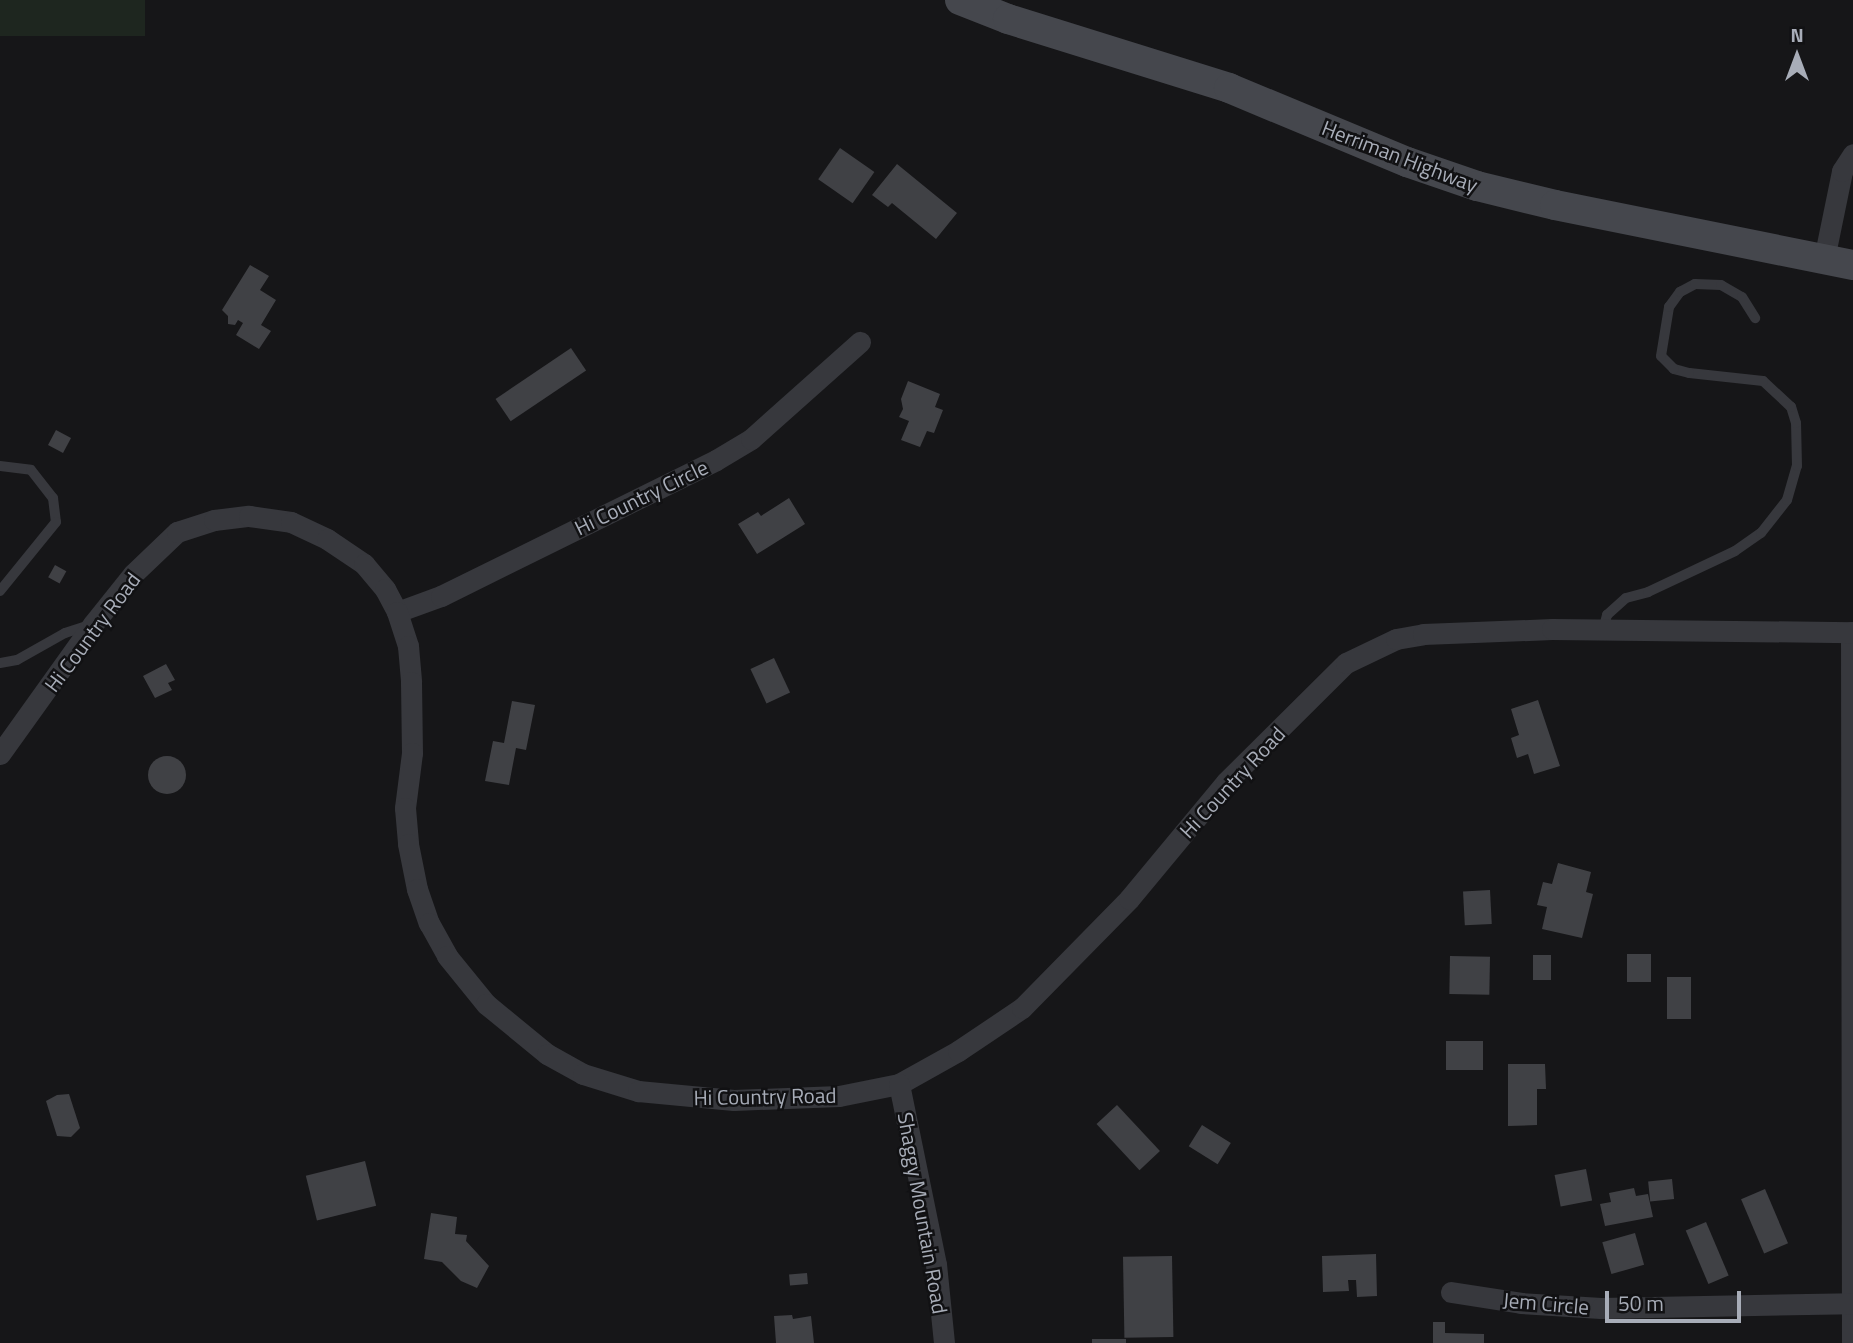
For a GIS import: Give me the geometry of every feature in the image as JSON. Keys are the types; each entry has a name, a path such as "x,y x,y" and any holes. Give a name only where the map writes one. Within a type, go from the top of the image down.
{"main road":[{"name":"Herriman Highway","path":"960,0 1008,19 1229,88 1407,162 1477,186 1555,205 1853,265"}],"street":[{"path":"1824,259 1842,172 1853,154"},
{"name":"Hi Country Circle","path":"397,612 441,596 716,460 751,439 860,342"},
{"name":"Hi Country Road","path":"0,754 93,624 133,574 177,532 214,520 249,516 291,522 327,539 364,564 385,589 397,612 408,646 411,682 412,753 405,808 416,889 429,923 447,956 486,1004 547,1054 583,1074 638,1091 734,1100 839,1096 899,1084 958,1051 1022,1008 1129,899 1226,782 1346,663 1396,639 1423,634 1602,629 1852,632"},
{"path":"1852,632 1852,1343"},
{"name":"Shaggy Mountain Road","path":"899,1084 936,1264 944,1343"},
{"name":"Jem Circle","path":"1451,1292 1521,1303 1601,1308 1851,1303"}],"lane":[{"path":"1602,629 1607,615 1626,597 1648,592 1735,551 1761,533 1787,500 1797,466 1796,423 1791,407 1763,381 1689,373 1674,369 1661,356 1668,306 1680,292 1696,284 1721,285 1742,298 1755,318"},
{"path":"0,466 31,470 53,498 55,522 0,591"},
{"path":"0,663 17,660 65,633 93,624"}],"shaded area":[{"path":"0,0 145,0 145,36 0,36"}],"building":[{"path":"840,148 874,172 853,203 818,179"},
{"path":"897,164 957,213 936,239 892,203 888,207 872,195"},
{"path":"250,265 269,276 260,290 276,300 261,325 271,331 259,349 236,335 243,323 238,320 235,325 228,324 228,316 222,310"},
{"path":"571,348 586,370 511,421 496,399"},
{"path":"908,381 940,394 935,407 943,410 934,433 927,431 920,447 901,440 909,421 899,417 903,409 901,399"},
{"path":"56,430 71,438 63,453 48,445"},
{"path":"789,498 805,524 757,554 738,524 758,512 761,516"},
{"path":"55,565 66,571 60,584 48,577"},
{"path":"774,658 790,692 766,703 750,669"},
{"path":"166,664 175,680 168,683 172,690 155,698 143,676"},
{"path":"1538,700 1560,766 1534,774 1528,754 1517,758 1511,738 1519,735 1511,709"},
{"path":"512,701 535,705 526,750 516,748 509,785 485,781 493,741 504,743"},
{"path":"167,756 181,761 186,775 181,789 167,794 153,789 148,775 153,761"},
{"path":"1558,863 1591,872 1586,892 1593,894 1582,938 1542,929 1547,907 1537,905 1543,882 1552,884"},
{"path":"1490,890 1492,924 1465,925 1463,891"},
{"path":"1627,954 1651,954 1651,982 1627,982"},
{"path":"1533,955 1551,955 1551,980 1533,980"},
{"path":"1450,956 1490,957 1489,995 1449,994"},
{"path":"1667,977 1691,977 1691,1019 1667,1019"},
{"path":"1446,1041 1483,1041 1483,1070 1446,1070"},
{"path":"1508,1064 1545,1064 1546,1089 1537,1089 1537,1125 1508,1126"},
{"path":"69,1094 80,1128 71,1137 57,1136 46,1101 57,1095"},
{"path":"1117,1105 1160,1151 1139,1170 1097,1124"},
{"path":"1202,1125 1231,1143 1218,1164 1189,1146"},
{"path":"365,1161 376,1206 317,1220 306,1176"},
{"path":"1586,1169 1592,1200 1561,1207 1555,1175"},
{"path":"1672,1179 1674,1199 1650,1201 1648,1182"},
{"path":"1634,1188 1636,1196 1648,1194 1653,1217 1605,1226 1600,1204 1611,1202 1609,1193"},
{"path":"1765,1189 1788,1243 1764,1253 1741,1199"},
{"path":"431,1213 457,1217 455,1234 467,1235 466,1241 489,1266 477,1288 461,1281 442,1262 424,1259"},
{"path":"1706,1222 1729,1275 1708,1284 1686,1231"},
{"path":"1635,1233 1644,1265 1611,1274 1602,1242"},
{"path":"1376,1254 1377,1296 1357,1297 1356,1280 1348,1280 1349,1291 1323,1292 1322,1256"},
{"path":"1172,1256 1173,1337 1124,1338 1123,1257"},
{"path":"807,1273 808,1284 790,1286 789,1275"},
{"path":"792,1315 793,1319 811,1316 814,1343 776,1343 774,1316"},
{"path":"1433,1322 1445,1322 1445,1333 1484,1334 1484,1343 1433,1343"},
{"path":"1092,1339 1126,1339 1126,1343 1092,1343"}]}
